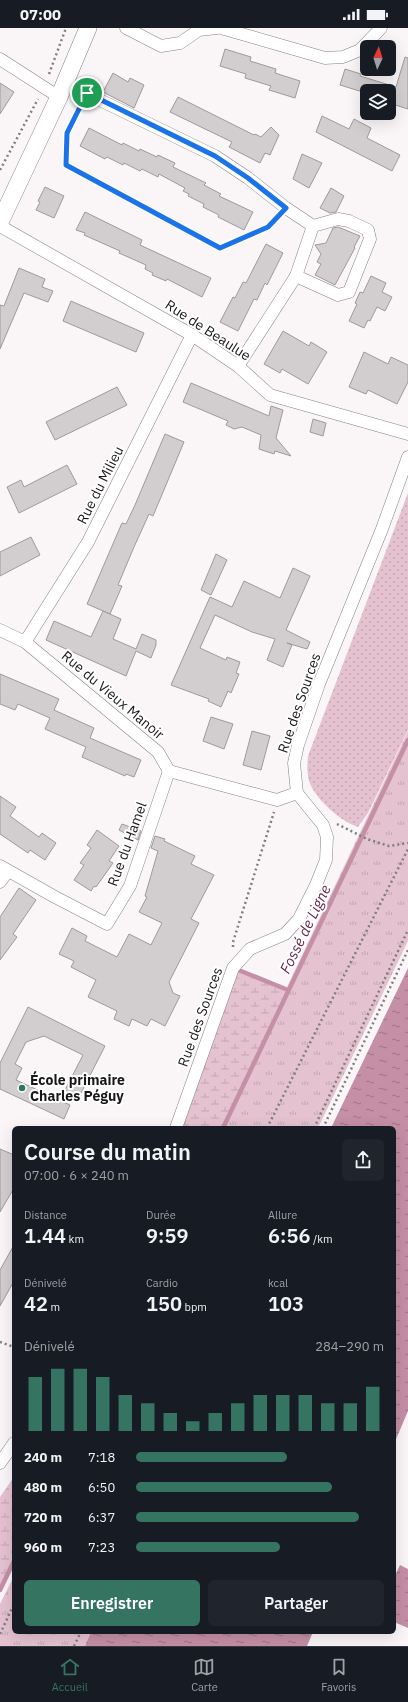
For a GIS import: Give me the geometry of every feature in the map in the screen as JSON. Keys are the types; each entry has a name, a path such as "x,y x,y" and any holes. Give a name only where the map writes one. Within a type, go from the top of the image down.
{"street":[{"path":"0,222 62,90 88,28"},
{"path":"126,28 161,46 180,43 199,29 217,28"},
{"path":"221,28 325,58 343,57 360,50 381,28"},
{"path":"0,59 62,90 87,93 215,156 248,178 286,208 313,226 338,219 349,221 368,230 370,239 349,292 338,295 296,276"},
{"name":"Rue de Beaulue","path":"0,226 192,335 238,366 270,395 408,434"},
{"path":"238,366 296,276 313,226"},
{"name":"Rue du Milieu","path":"25,642 88,542 192,335"},
{"name":"Rue des Sources","path":"177,1126 233,968 250,949 285,934 299,919 316,885 326,860 327,837 323,825 297,793 294,763 298,745 319,684 382,529 408,457"},
{"name":"Rue du Vieux Manoir","path":"0,630 25,642 158,752 169,771"},
{"path":"169,771 277,800 297,793"},
{"name":"Rue du Hamel","path":"4,868 107,924 130,886 169,771"},
{"path":"0,882 4,868"},
{"path":"0,1463 12,1446"}],"path":[{"path":"87,93 67,133 66,165 220,248 268,227 286,208"},
{"path":"233,968 233,942 277,800"},
{"path":"353,832 367,839 389,846 408,842"},
{"path":"267,1126 408,849"},
{"path":"315,1126 408,930"},
{"path":"324,1126 408,950"},
{"path":"0,1342 12,1346"},
{"path":"0,1634 12,1608"},
{"path":"74,1646 80,1634"}],"green space":[{"path":"408,493 408,730 368,813 358,827 344,820 329,809 312,788 307,769 308,756"},
{"path":"408,731 408,941 319,1126 223,1126"},
{"path":"236,969 288,990 224,1126 178,1126"},
{"path":"12,1480 12,1564 0,1589 0,1497"},
{"path":"12,1580 12,1634 90,1634 85,1646 0,1646 0,1604"}],"water":[{"path":"408,968 408,1411 396,1439 396,1126 332,1126"},
{"path":"400,1565 408,1569 408,1628 396,1623 396,1574"},
{"path":"90,1634 312,1634 307,1646 85,1646"}],"building":[{"path":"225,49 251,57 250,61 276,69 275,73 300,81 295,98 269,90 271,86 245,78 246,74 220,66"},
{"path":"405,57 408,58 408,109 396,105 396,87"},
{"path":"345,69 360,74 360,76 386,84 360,84 360,91 340,85"},
{"path":"113,73 128,82 130,78 144,85 134,108 103,92"},
{"path":"0,83 14,92 0,114"},
{"path":"178,97 254,135 255,134 261,137 271,127 279,135 270,155 265,153 260,163 229,147 232,142 170,112"},
{"path":"322,116 349,129 354,119 371,128 367,138 400,155 392,171 316,132"},
{"path":"89,128 122,145 123,143 139,151 140,149 157,157 158,155 175,163 173,167 206,183 204,185 221,194 219,196 253,212 244,230 218,217 219,215 203,207 204,204 188,196 189,194 183,191 185,188 159,174 158,177 142,169 140,171 124,163 123,165 107,157 105,159 80,146"},
{"path":"302,154 322,163 309,188 293,179"},
{"path":"45,187 64,196 54,218 36,210 40,202 38,201"},
{"path":"331,188 344,196 336,212 330,213 320,208"},
{"path":"85,212 142,240 140,245 211,278 202,297 167,279 166,281 152,275 153,273 145,269 146,265 119,253 120,251 84,235 85,233 76,230"},
{"path":"338,227 360,236 335,285 315,275 321,264 317,262 321,254 315,245 326,243 333,228"},
{"path":"266,244 283,253 267,285 265,283 257,300 254,299 238,331 220,322 243,282 246,283"},
{"path":"19,268 45,279 42,287 53,291 48,302 24,293 0,349 0,305 4,306"},
{"path":"371,276 386,283 382,292 392,297 385,311 377,307 370,321 368,320 364,328 349,321 357,304 355,303 360,292 363,293"},
{"path":"71,301 144,333 136,352 63,321"},
{"path":"283,331 309,346 311,342 327,352 308,384 282,369 280,373 264,364"},
{"path":"364,352 388,364 391,357 408,365 408,382 397,404 368,390 366,394 349,387"},
{"path":"191,383 269,416 271,406 283,410 276,438 291,456 275,451 274,454 259,449 261,435 242,427 234,429 226,425 228,421 183,402"},
{"path":"117,387 127,405 55,440 46,422"},
{"path":"313,419 326,423 323,436 310,432"},
{"path":"165,434 184,442 153,516 149,514 134,547 118,585 122,586 110,614 87,604 122,523 126,524 135,505"},
{"path":"67,465 77,484 19,513 7,487 21,480 24,487"},
{"path":"31,537 40,555 0,576 0,552"},
{"path":"216,554 227,560 211,595 201,590"},
{"path":"293,568 310,576 286,630 310,642 307,649 287,643 292,645 283,667 267,660 275,639 252,632 215,615 200,648 226,660 227,657 240,662 236,673 239,674 231,693 228,691 221,707 208,701 209,699 171,685 210,597 232,607 244,581 280,598"},
{"path":"103,611 121,619 113,639 136,649 142,634 156,640 156,645 151,658 136,651 126,676 46,640 54,621 91,637"},
{"path":"0,674 59,699 54,710 94,728 90,738 141,760 134,777 126,774 125,776 82,757 86,747 45,729 50,718 18,704 15,710 0,704"},
{"path":"211,717 233,724 224,749 203,741"},
{"path":"252,731 270,736 261,770 243,765"},
{"path":"0,796 16,807 10,816 39,837 42,833 56,843 45,860 30,850 28,853 0,834"},
{"path":"122,824 141,831 138,840 119,830"},
{"path":"97,830 119,846 109,861 113,863 96,887 94,886 91,891 74,880 84,865 80,863 91,848 87,845"},
{"path":"155,836 165,839 164,841 195,856 191,864 214,875 191,919 199,923 169,982 173,993 180,996 165,1026 151,1019 147,1026 132,1019 129,1026 114,1019 117,1011 88,997 96,980 71,967 74,961 59,954 72,928 87,936 85,941 117,957 129,934 151,945 162,923 139,912 147,897 145,896 158,851 151,848"},
{"path":"19,888 36,900 13,934 17,937 0,960 0,917"},
{"path":"28,1007 105,1046 79,1097 65,1090 83,1055 44,1036 26,1042 15,1064 22,1068 16,1080 70,1105 64,1119 0,1089 0,1063"},
{"path":"0,1149 12,1154 12,1191 0,1212"},
{"path":"12,1249 12,1285 0,1306 0,1270"}],"waterway":[{"name":"Fossé de Ligne","path":"224,1126 408,740"},
{"path":"236,969 288,990"},
{"name":"Fossé de Ligne","path":"0,1590 12,1565"}],"place":[{"name":"École primaire Charles Péguy","path":"22,1088"}],"route":[{"path":"87,93 215,156 248,178 286,208 268,227 220,248 66,165 67,133 87,93"}]}
